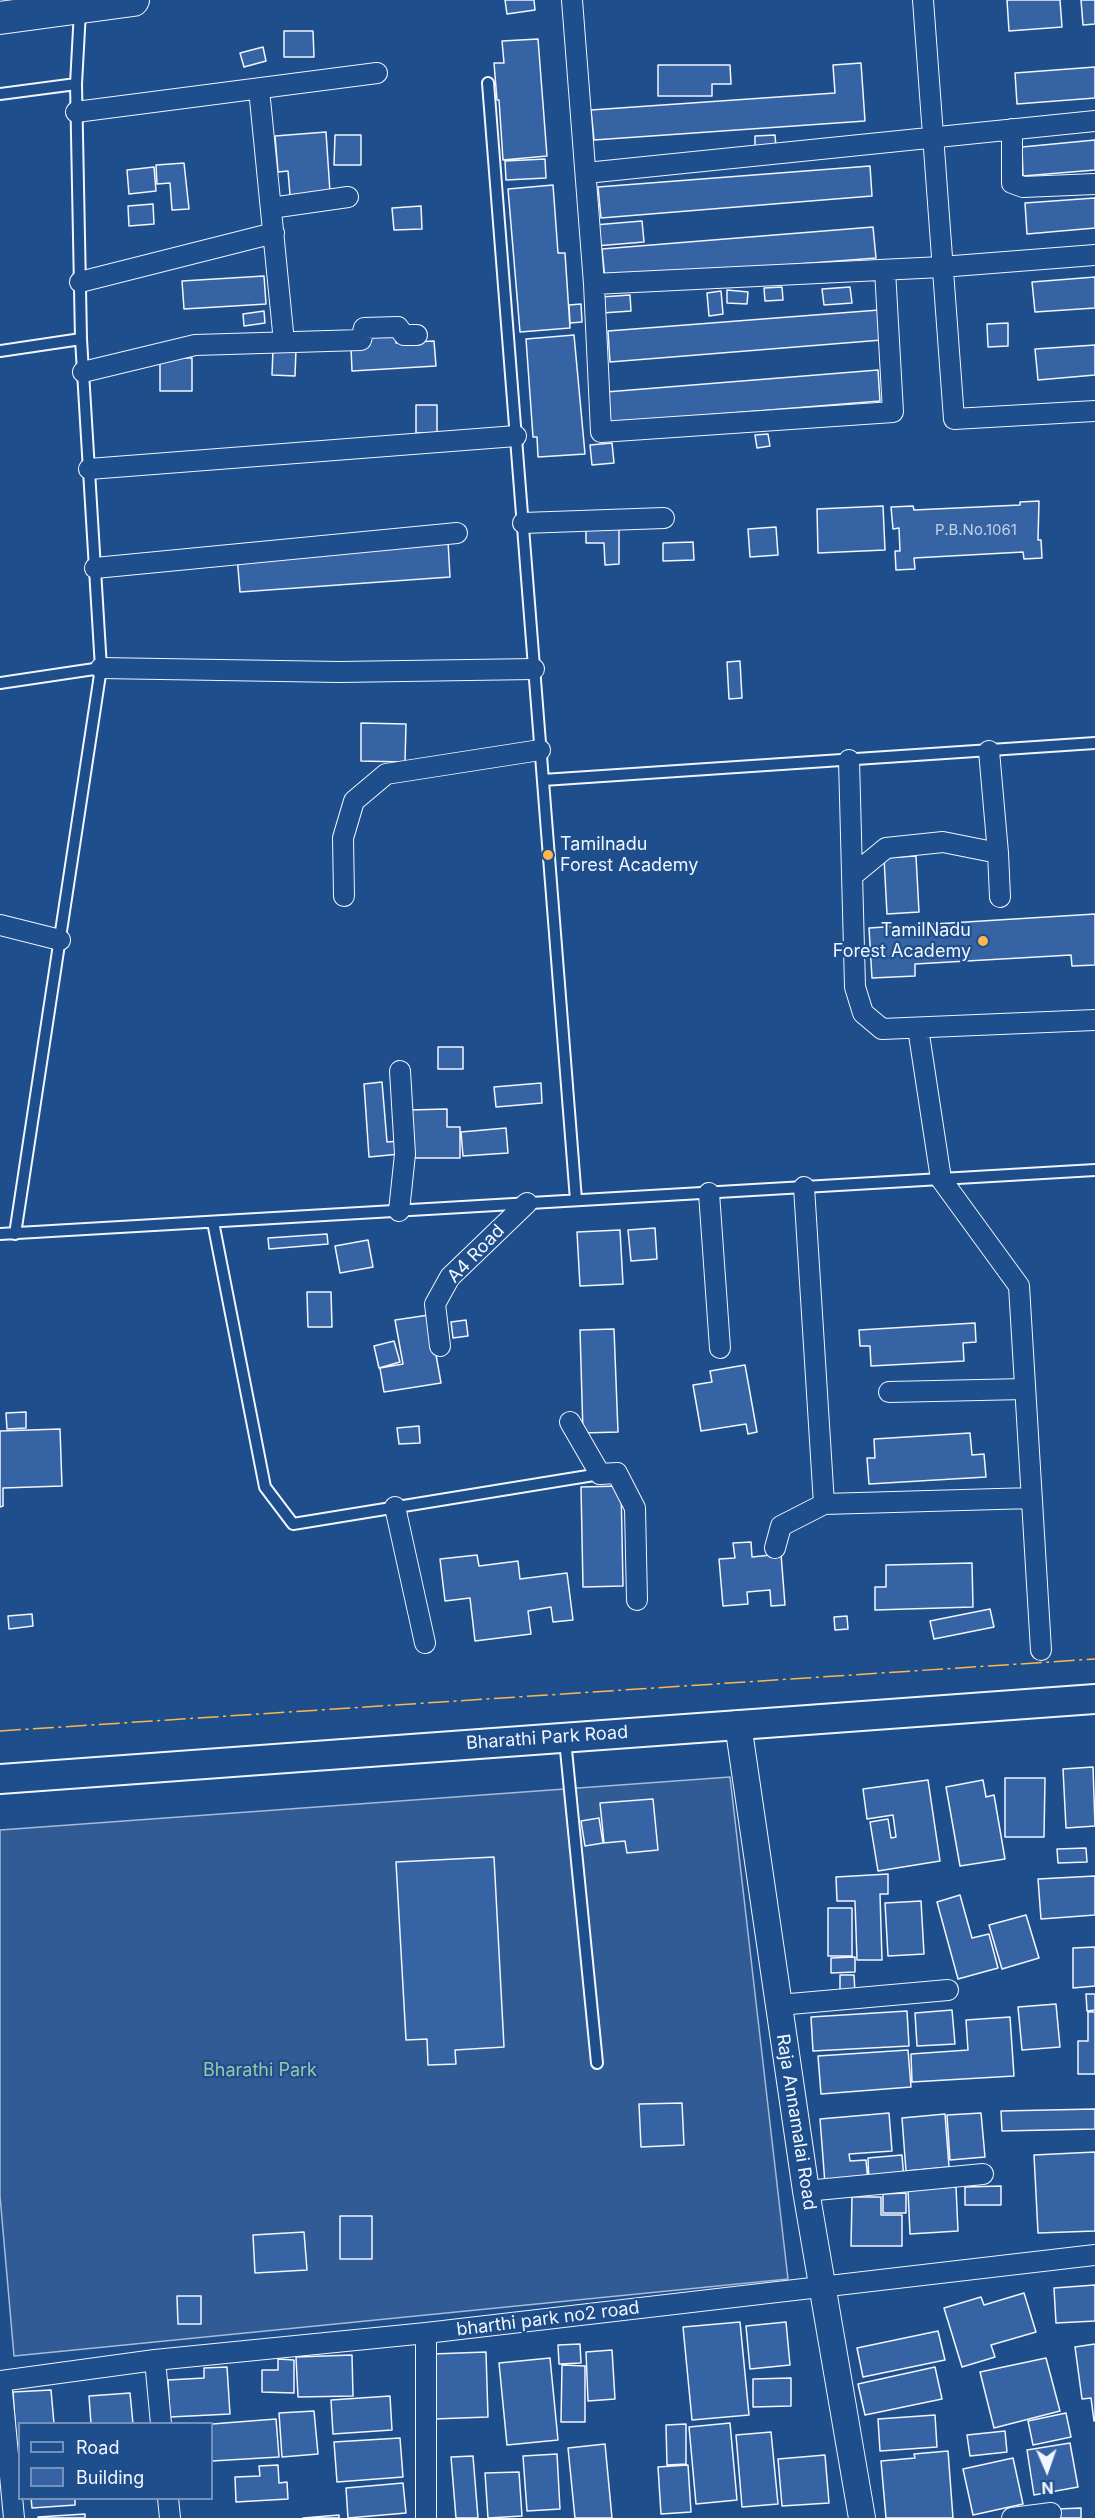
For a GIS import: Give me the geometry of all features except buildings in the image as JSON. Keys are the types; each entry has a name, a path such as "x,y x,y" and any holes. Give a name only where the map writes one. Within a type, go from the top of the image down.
{"main road":[{"path":"0,18 133,0"},
{"name":"Bharathi Park Road","path":"0,1779 1095,1699"}],"street":[{"path":"572,0 594,284 601,432 893,412 885,270"},
{"path":"922,0 954,419 1095,411"},
{"path":"76,112 377,73"},
{"path":"259,89 284,342"},
{"path":"586,173 1095,122"},
{"path":"1012,129 1012,183 1023,187 1095,184"},
{"path":"271,208 348,197"},
{"path":"80,282 274,233"},
{"path":"594,284 941,267 1095,255"},
{"path":"83,372 195,345 361,339 364,328 398,327 404,335 417,335"},
{"path":"89,469 516,436"},
{"path":"523,523 664,518"},
{"path":"95,568 457,533"},
{"path":"101,668 339,672 534,669"},
{"path":"344,896 343,838 354,801 387,774 540,750"},
{"path":"989,751 1000,897"},
{"path":"849,760 855,987 863,1013 882,1029 1095,1020"},
{"path":"852,876 886,848 943,842 998,853"},
{"path":"0,925 60,939"},
{"path":"918,1028 941,1179 1019,1286 1041,1650"},
{"path":"399,1211 405,1154 400,1071"},
{"path":"804,1187 824,1504"},
{"path":"709,1193 720,1348"},
{"name":"A4 Road","path":"440,1346 435,1304 450,1277 527,1203"},
{"path":"889,1392 1025,1389"},
{"path":"570,1422 600,1474 617,1473 635,1508 637,1600"},
{"path":"775,1548 781,1526 824,1504 1032,1498"},
{"path":"395,1507 426,1643"},
{"name":"Raja Annamalai Road","path":"738,1724 806,2191 862,2518"},
{"path":"779,2005 948,1990"},
{"path":"806,2191 983,2174"},
{"name":"bharthi park no2 road","path":"1,2381 155,2360 426,2333 1095,2255"},
{"path":"426,2333 426,2518"},
{"path":"155,2360 161,2422"},
{"path":"1,2381 14,2518"},
{"path":"168,2500 170,2518"},
{"path":"1012,2518 1051,2513"}],"lane":[{"path":"15,1234 101,668 81,339 75,84 80,7"},
{"path":"488,83 576,1200"},
{"path":"0,94 75,84"},
{"path":"0,351 81,339"},
{"path":"0,682 101,668"},
{"path":"543,780 1095,743"},
{"path":"0,1234 1095,1170"},
{"path":"213,1222 265,1487 294,1524 600,1474"},
{"path":"565,1736 597,2063"}],"shaded area":[{"name":"Bharathi Park","path":"730,1777 788,2279 14,2356 0,2196 0,1830"}],"power":[{"path":"0,1731 1095,1659"}],"place":[{"name":"Tamilnadu Forest Academy","path":"548,855"},
{"name":"TamilNadu Forest Academy","path":"983,941"}]}
